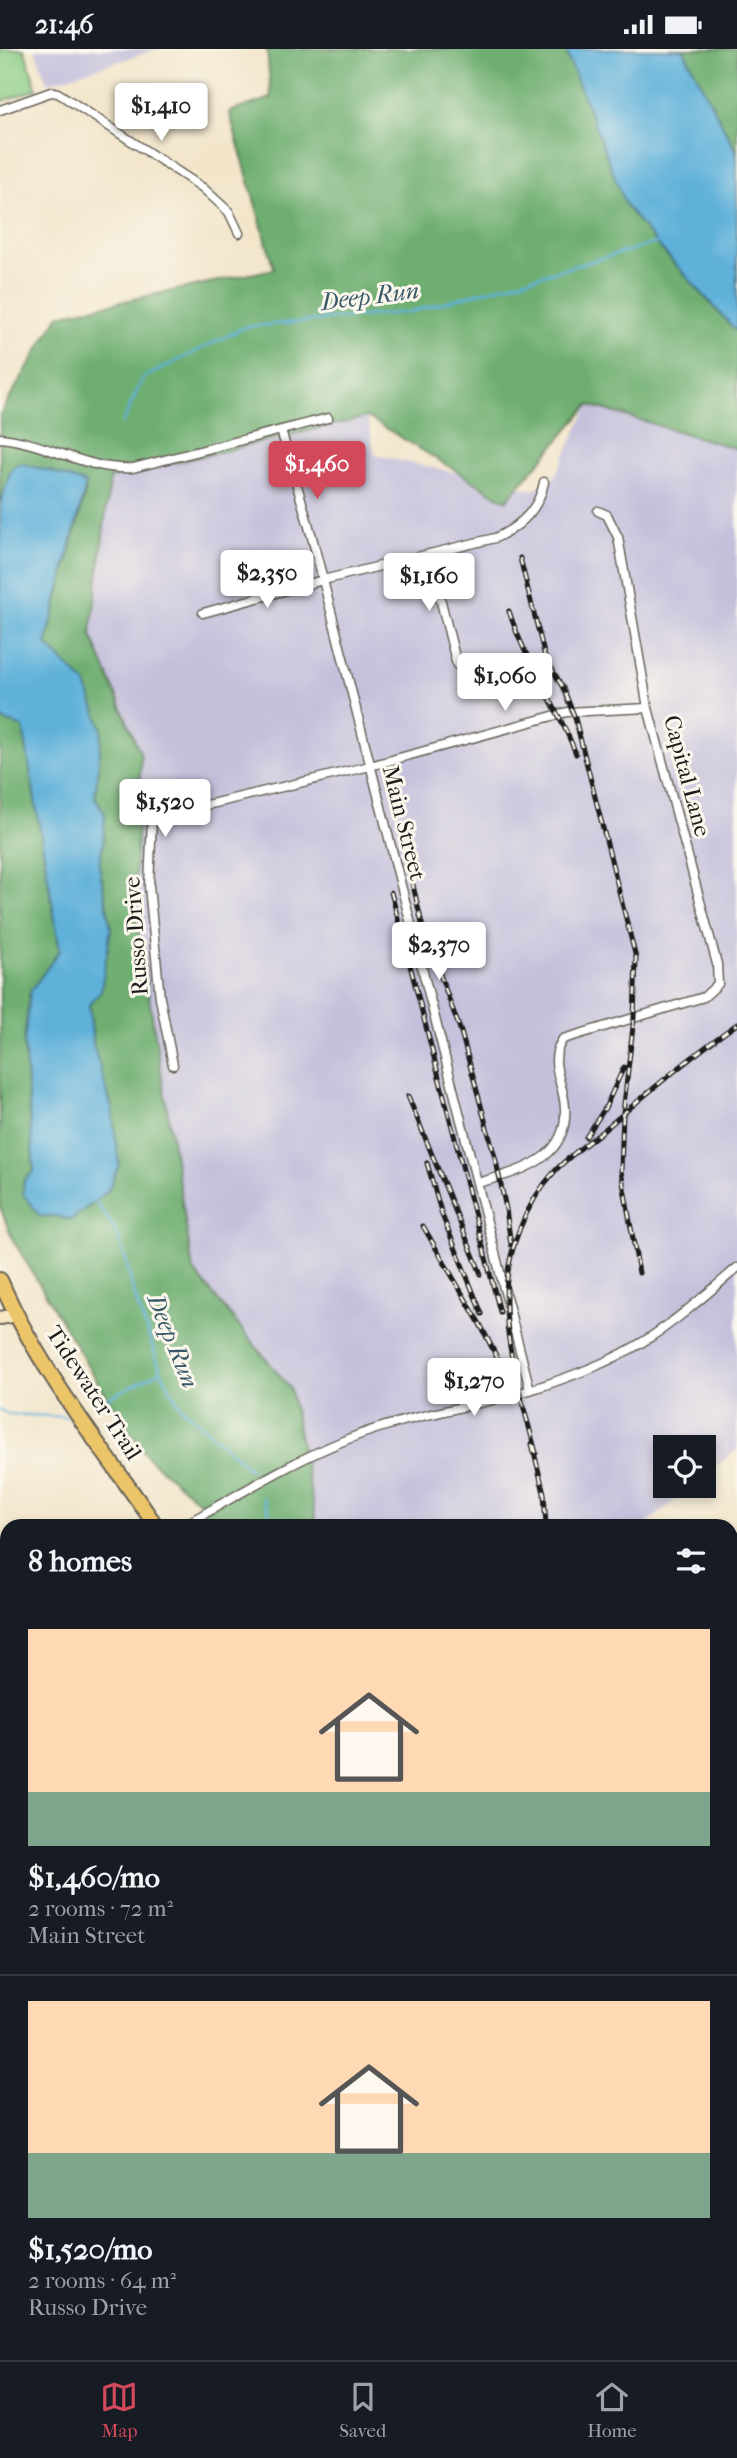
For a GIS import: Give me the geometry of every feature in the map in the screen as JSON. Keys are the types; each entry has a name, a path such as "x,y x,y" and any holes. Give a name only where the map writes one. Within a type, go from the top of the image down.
{"main road":[{"name":"Tidewater Trail","path":"0,1280 17,1315 74,1411 151,1519"},
{"path":"0,1318 17,1315"}],"street":[{"path":"0,110 51,92 58,93 203,188 229,212 239,233"},
{"path":"0,438 28,443 107,468 120,469 143,466 328,418"},
{"name":"Main Street","path":"281,430 323,580 530,1390"},
{"path":"203,613 323,580 495,538 507,533 534,509 544,482"},
{"name":"Capital Lane","path":"477,1183 533,1166 545,1157 558,1140 565,1122 565,1103 555,1065 555,1054 563,1039 704,997 718,984 717,964 648,708 618,537 607,515 598,511"},
{"path":"429,554 457,664"},
{"path":"370,766 572,711 648,708"},
{"name":"Russo Drive","path":"173,1065 160,999 150,899 152,818 370,766"},
{"path":"196,1519 348,1439 412,1419 530,1390 600,1365 667,1325 737,1268"}],"shaded area":[{"path":"35,49 159,49 47,83"},
{"path":"589,405 737,449 737,1449 716,1467 716,1435 653,1435 653,1498 678,1498 652,1519 316,1519 290,1388 193,1270 134,904 141,755 91,634 110,478 144,446 367,417 375,455 533,490 554,478"}],"green space":[{"path":"0,49 24,49 37,89 0,102"},
{"path":"267,49 565,49 656,243 737,332 737,449 589,405 506,501 367,417 110,478 91,634 141,755 134,904 193,1270 290,1388 316,1519 208,1519 203,1505 148,1458 100,1386 13,1240 0,1207 0,719 23,726 60,950 30,992 24,1042 34,1171 24,1181 40,1216 71,1220 108,1191 112,1108 93,1044 89,1005 111,928 99,865 105,814 95,797 102,729 85,684 46,644 86,490 50,471 11,470 0,505 0,414 59,315 274,269 229,112 271,98"},
{"path":"683,49 737,49 737,153"}],"water":[{"path":"565,49 683,49 737,153 737,332 626,206"},
{"path":"19,463 86,484 46,644 86,684 102,729 95,797 105,814 99,865 111,928 101,991 89,1005 93,1044 112,1108 119,1165 108,1191 71,1220 40,1216 23,1194 24,1181 34,1171 24,1042 30,992 60,950 23,727 0,719 0,505 11,469"}],"waterway":[{"name":"Deep Run","path":"122,424 143,378 245,327 410,312 656,243"},
{"name":"Deep Run","path":"96,1202 113,1226 161,1371 180,1406 251,1470"},
{"path":"102,1401 161,1371"},
{"path":"0,1410 8,1414 67,1417"},
{"name":"Deep Run","path":"263,1498 269,1519"}],"railway":[{"path":"520,558 545,657 563,688 575,718 636,958 634,1018 623,1113 621,1171 639,1273"},
{"path":"509,611 524,648 576,754"},
{"path":"412,881 423,928 461,1032 496,1161 511,1245"},
{"path":"391,892 500,1312"},
{"path":"536,1453 516,1376 506,1317 509,1263 526,1214 544,1184 566,1160 669,1075 737,1024"},
{"path":"586,1137 605,1108 624,1067"},
{"path":"408,1096 481,1274"},
{"path":"427,1163 442,1215 482,1314"},
{"path":"423,1226 480,1324 514,1391"},
{"path":"532,1444 544,1493 546,1519"}]}
